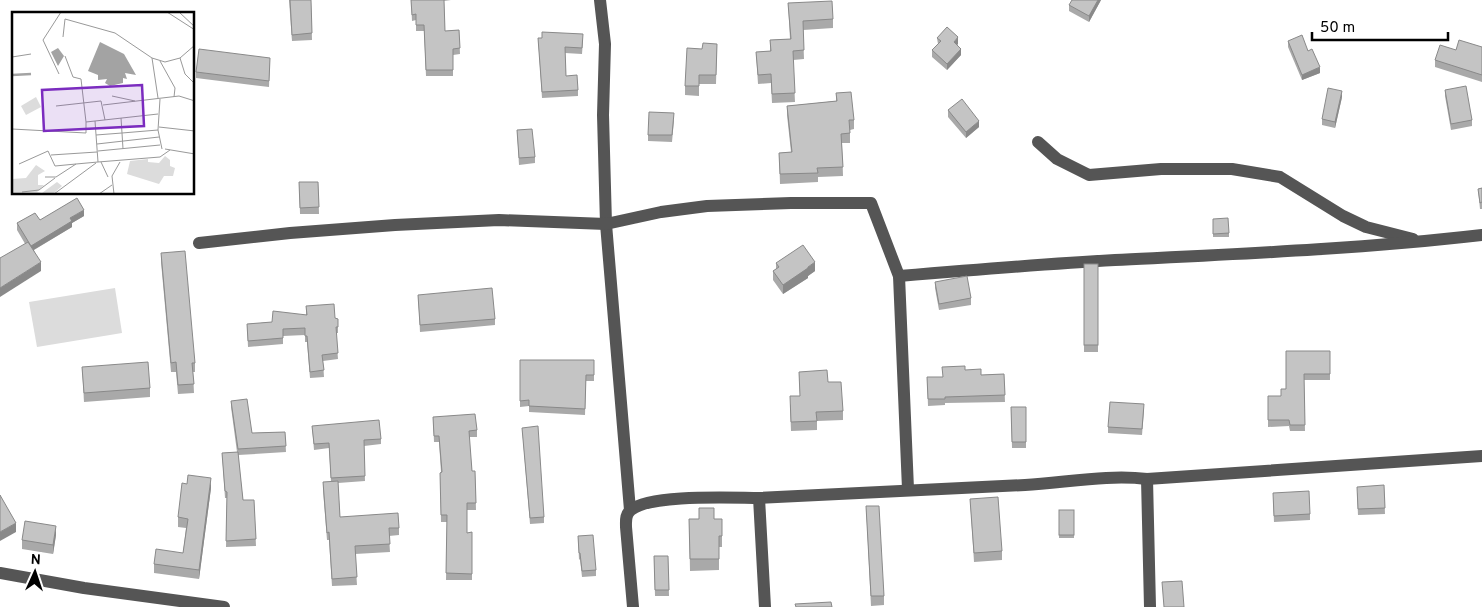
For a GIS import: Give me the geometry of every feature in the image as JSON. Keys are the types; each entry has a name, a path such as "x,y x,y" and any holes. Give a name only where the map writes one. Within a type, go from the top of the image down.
{"street":[{"path":"600,0 605,44 603,115 606,224 630,510 626,518 626,528 633,607"},
{"path":"1038,142 1057,160 1089,175 1161,169 1232,169 1280,177 1343,216 1366,227 1423,242"},
{"path":"199,243 290,233 499,220 606,224 661,212 707,206 871,203 899,276 908,489"},
{"path":"899,276 1006,267 1423,242 1482,235"},
{"path":"630,510 642,504 662,500 758,498 1052,483 1127,477 1147,479 1482,456"},
{"path":"1147,479 1150,607"},
{"path":"758,498 764,607"},
{"path":"0,574 84,588 224,607"}],"shaded area":[{"path":"115,288 122,333 37,347 29,302"}],"building":[{"path":"290,0 311,0 312,33 292,35"},
{"path":"411,0 444,0 445,31 459,30 460,48 453,49 453,70 426,70 424,25 416,25 416,14 412,15"},
{"path":"1072,0 1098,0 1089,16 1069,5"},
{"path":"832,1 833,19 803,21 804,50 793,51 795,93 772,94 771,74 758,75 756,52 771,51 770,40 791,39 788,3"},
{"path":"947,27 958,37 954,42 961,49 947,64 932,50 941,41 937,38"},
{"path":"542,32 583,34 582,48 565,47 566,76 577,75 578,90 542,92 538,38 542,38"},
{"path":"1302,35 1308,51 1312,49 1320,67 1302,75 1288,41"},
{"path":"1459,40 1482,47 1482,75 1435,60 1440,45 1456,50"},
{"path":"703,43 717,44 716,75 699,75 699,86 685,86 687,48 702,49"},
{"path":"199,49 270,58 269,81 196,72"},
{"path":"1466,86 1472,120 1451,124 1445,90"},
{"path":"1328,88 1342,91 1335,122 1322,119"},
{"path":"851,92 854,120 849,120 850,133 841,134 843,167 817,168 818,173 780,174 779,153 792,152 787,106 837,101 836,93"},
{"path":"962,99 979,121 966,132 948,110"},
{"path":"649,112 674,113 672,135 648,135"},
{"path":"532,129 535,157 519,158 517,130"},
{"path":"299,182 318,182 319,207 300,208"},
{"path":"1482,188 1482,202 1480,203 1478,189"},
{"path":"77,198 84,210 70,218 72,221 31,246 17,223 35,213 40,220"},
{"path":"1228,218 1229,233 1213,234 1213,219"},
{"path":"28,242 41,262 0,288 0,258"},
{"path":"803,245 815,262 783,285 773,271 779,267 776,263"},
{"path":"185,251 195,363 192,363 194,384 178,385 176,362 171,363 161,253"},
{"path":"1084,264 1098,264 1098,345 1084,345"},
{"path":"967,276 971,298 939,304 935,282"},
{"path":"492,288 495,319 420,325 418,295"},
{"path":"334,304 335,318 338,319 338,327 336,327 338,353 322,355 324,370 310,372 305,328 283,329 283,338 248,341 247,324 272,322 273,311 307,315 306,306"},
{"path":"1286,351 1330,351 1330,374 1304,374 1305,425 1290,425 1289,420 1268,420 1268,396 1281,396 1281,389 1286,389"},
{"path":"520,360 594,360 594,375 586,375 585,409 529,406 529,400 520,401"},
{"path":"148,362 150,388 84,393 82,367"},
{"path":"965,366 965,370 981,369 981,375 1004,374 1005,395 928,399 927,377 943,377 942,367"},
{"path":"827,370 828,382 841,382 843,411 816,412 817,421 791,422 790,396 800,396 799,372"},
{"path":"247,399 252,433 285,432 286,446 238,449 231,401"},
{"path":"1110,402 1144,404 1142,429 1108,427"},
{"path":"1011,407 1026,407 1026,442 1012,442"},
{"path":"475,414 477,430 469,431 472,471 475,471 476,503 467,503 467,533 472,532 472,574 446,573 447,515 441,515 440,473 442,472 439,436 434,436 433,417"},
{"path":"379,420 381,439 364,440 365,476 331,478 329,443 314,444 312,426"},
{"path":"538,426 544,517 530,518 522,428"},
{"path":"238,452 243,500 254,500 256,539 226,541 227,492 225,491 222,453"},
{"path":"188,475 211,478 199,570 154,564 156,549 183,553 188,519 178,517 182,483 187,484"},
{"path":"338,481 340,517 398,513 399,528 389,528 390,544 355,546 357,577 332,579 323,482"},
{"path":"1384,485 1385,508 1358,509 1357,487"},
{"path":"1309,491 1310,514 1274,516 1273,493"},
{"path":"0,495 16,523 0,532"},
{"path":"998,497 1002,551 974,553 970,499"},
{"path":"866,506 879,506 884,596 871,596"},
{"path":"699,508 714,508 714,519 722,519 722,536 719,536 719,559 690,559 689,519 699,519"},
{"path":"1059,510 1074,510 1074,535 1059,535"},
{"path":"25,521 56,526 53,545 22,540"},
{"path":"593,535 596,570 582,571 578,536"},
{"path":"654,556 668,556 669,590 655,590"},
{"path":"1182,581 1184,607 1164,607 1162,582"},
{"path":"831,602 832,607 796,607 795,604"}]}
